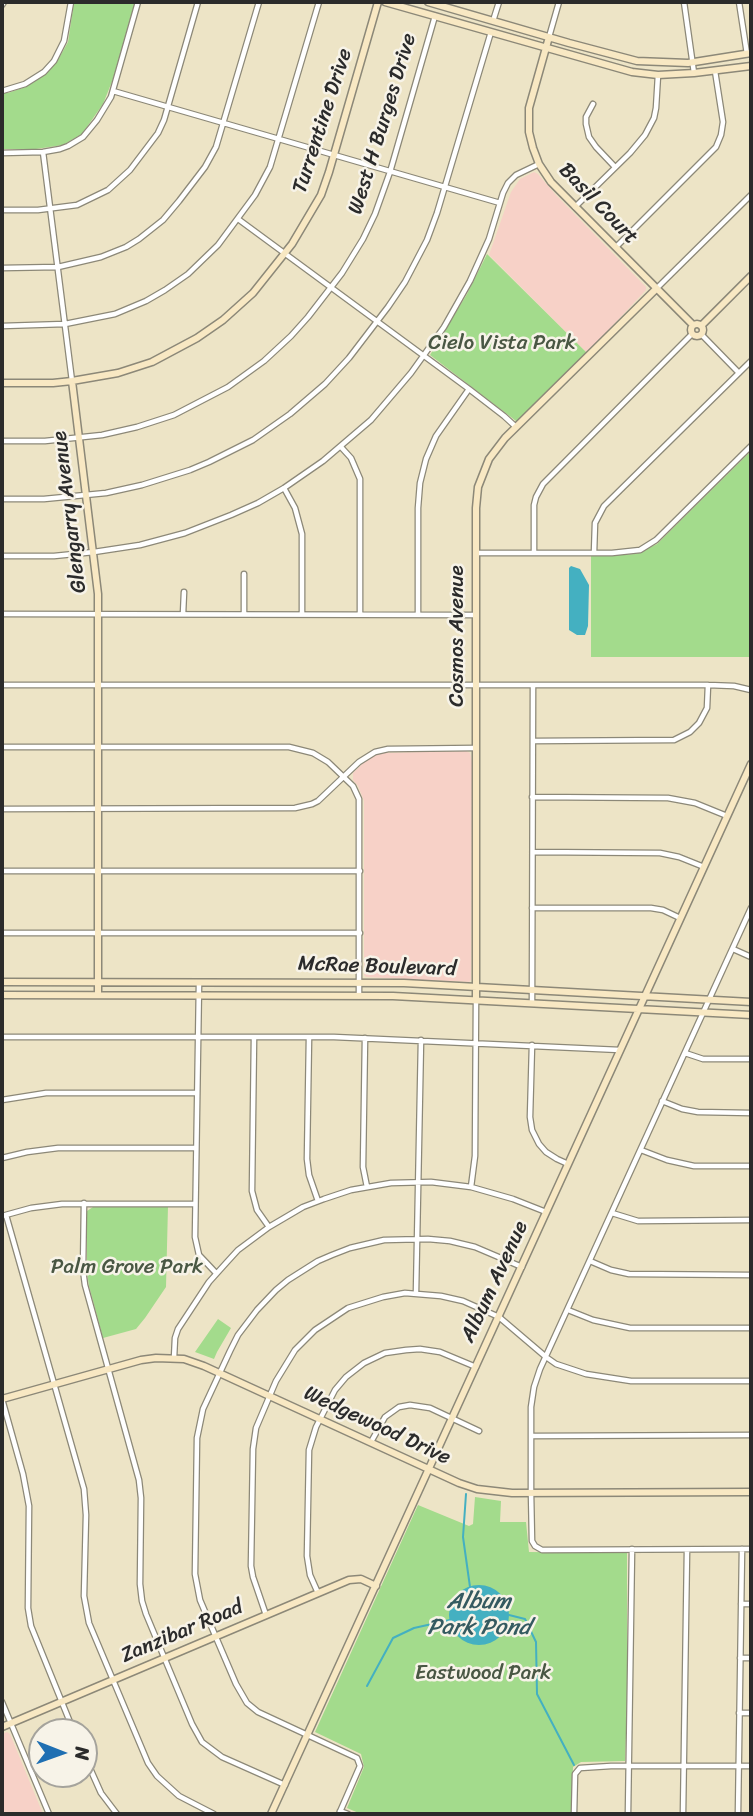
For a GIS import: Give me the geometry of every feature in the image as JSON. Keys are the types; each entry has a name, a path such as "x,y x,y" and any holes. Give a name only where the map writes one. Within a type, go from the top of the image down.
{"street":[{"path":"2,90 25,84 44,72 54,61 66,35 71,2"},
{"path":"2,153 43,152 68,146 83,137 113,91 138,2"},
{"path":"2,210 50,209 87,201 116,184 130,170 158,133 164,120 198,2"},
{"path":"2,268 58,267 86,262 126,247 152,229 179,201 205,167 216,147 259,2"},
{"path":"2,326 65,324 114,314 165,290 218,246 255,195 265,176 279,139 318,2"},
{"name":"Turrentine Drive","path":"2,383 72,382 135,368 170,354 240,306 285,253 321,195 378,2"},
{"path":"385,2 611,67 658,75 751,66"},
{"path":"428,2 638,61 670,64 749,53 739,2"},
{"path":"493,21 499,2"},
{"name":"Basil Court","path":"559,2 531,97 529,121 533,148 539,164 548,179 693,326"},
{"path":"684,2 694,73"},
{"name":"West H Burges Drive","path":"2,441 79,438 121,431 155,421 195,405 228,387 285,342 309,317 331,287 363,239 375,214 390,172 438,3"},
{"path":"2,499 87,495 167,478 209,462 253,440 290,414 325,384 349,358 398,294 432,229 491,32"},
{"path":"616,248 716,147 723,122 715,71"},
{"path":"575,207 640,143 656,108 658,75"},
{"path":"113,91 500,203"},
{"path":"593,104 586,117 589,137 615,167"},
{"name":"Glengarry Avenue","path":"43,152 97,581 98,995"},
{"path":"2,556 54,556 94,552 140,545 195,529 258,503 284,488 341,447 385,405 444,327 467,288 489,239 509,183 516,174 539,164"},
{"name":"Cosmos Avenue","path":"471,1186 475,1156 476,1042 475,553 476,499 480,480 489,459 516,427 751,195"},
{"path":"238,219 424,355 516,427"},
{"path":"701,326 751,276"},
{"path":"534,552 534,505 543,484 692,334 693,326 701,326"},
{"path":"701,326 701,334"},
{"path":"692,334 701,334"},
{"path":"701,334 739,373"},
{"path":"594,553 595,523 604,506 751,361"},
{"path":"418,614 420,483 436,436 469,389"},
{"path":"475,553 594,553 640,550 650,545 751,446"},
{"path":"341,447 351,458 360,479 360,614"},
{"path":"284,488 295,508 302,534 302,614"},
{"path":"244,574 244,614"},
{"path":"183,614 184,592"},
{"path":"2,614 475,615"},
{"path":"2,685 708,685 751,690"},
{"path":"531,1004 533,685"},
{"path":"533,741 674,740 690,732 699,723 707,708 708,685"},
{"path":"2,747 296,748 321,758 344,777 355,789 359,799 359,996"},
{"path":"2,809 295,808 318,801 366,756 382,750 475,748"},
{"name":"Album Avenue","path":"271,1814 751,767"},
{"path":"532,797 668,798 695,803 727,816"},
{"path":"533,852 660,853 704,867"},
{"path":"2,871 360,871"},
{"path":"532,908 651,908 663,909 680,918"},
{"path":"751,908 546,1357 532,1397 531,1436 531,1538 534,1545 542,1550 751,1549"},
{"path":"2,933 360,933"},
{"path":"733,948 751,957"},
{"name":"McRae Boulevard","path":"2,982 404,983 751,1002"},
{"path":"199,982 195,1237 202,1260 216,1273"},
{"path":"581,1006 582,993"},
{"name":"McRae Boulevard","path":"2,995 359,996 751,1015"},
{"path":"2,1037 366,1038 620,1050"},
{"path":"254,1037 252,1191 257,1210 269,1227"},
{"path":"309,1037 307,1159 309,1175 318,1201"},
{"path":"366,1038 363,1167 367,1187"},
{"path":"416,1293 421,1040"},
{"path":"531,1045 532,1130 546,1152 568,1164"},
{"path":"685,1053 703,1059 751,1059"},
{"path":"2,1100 46,1093 197,1093"},
{"path":"662,1101 698,1112 751,1113"},
{"path":"2,1158 58,1149 196,1148"},
{"path":"641,1150 686,1165 751,1166"},
{"path":"173,1358 178,1329 216,1273 238,1250 269,1227 318,1201 337,1194 391,1183 447,1183 471,1186 546,1212"},
{"path":"84,1203 85,1286 140,1488 142,1601 192,1724 202,1742 222,1757 285,1785"},
{"path":"195,1204 50,1205 4,1216 84,1489 84,1596 89,1623 148,1763 179,1796 214,1814"},
{"path":"612,1213 638,1221 751,1220"},
{"path":"348,1814 340,1812 360,1766 359,1761 349,1753 258,1712 247,1703 236,1684 200,1600 196,1584 196,1520 198,1429 203,1409 238,1335 251,1317 275,1290 318,1261 350,1248 384,1240 418,1239 450,1241 475,1247 522,1266"},
{"path":"590,1261 629,1274 751,1275"},
{"path":"266,1615 253,1577 255,1437 259,1421 283,1369 295,1350 315,1330 348,1308 383,1297 416,1293 441,1296 463,1301 499,1317 556,1364 601,1378 751,1381"},
{"path":"568,1310 593,1320 629,1328 751,1328"},
{"path":"318,1593 309,1569 307,1542 309,1450 312,1437 335,1390 364,1363 386,1353 412,1349 429,1350 476,1367"},
{"name":"Wedgewood Drive","path":"2,1399 148,1359 173,1358 189,1360 219,1372 477,1489 498,1492 751,1492"},
{"path":"2,1399 29,1506 30,1618 33,1634 68,1718"},
{"path":"371,1442 384,1417 410,1405 423,1406 479,1431"},
{"path":"531,1436 751,1435"},
{"path":"628,1814 632,1549"},
{"path":"738,1814 742,1549"},
{"path":"683,1814 687,1550"},
{"name":"Zanzibar Road","path":"2,1727 349,1580 357,1578 376,1586"},
{"path":"741,1604 751,1604"},
{"path":"740,1658 751,1658"},
{"path":"2,1702 49,1814"},
{"path":"739,1713 751,1713"},
{"path":"574,1814 576,1772 580,1768 751,1766"},
{"path":"98,1786 117,1814"}],"shaded area":[{"path":"534,172 646,287 587,353 489,255 511,192 520,179"},
{"path":"380,753 470,753 472,762 471,980 366,977 364,801 353,780 353,773 365,761"},
{"path":"2,1734 10,1734 28,1778 28,1788 32,1788 43,1814 2,1814"}],"green space":[{"path":"74,2 135,2 103,104 82,134 63,145 36,149 2,149 2,93 34,82 59,58 68,42"},
{"name":"Cielo Vista Park","path":"487,254 587,353 519,421 430,355 467,294"},
{"path":"751,451 751,657 591,657 591,556 636,554 657,544"},
{"name":"Palm Grove Park","path":"168,1206 166,1287 136,1329 103,1338 87,1273 87,1211 93,1207"},
{"path":"218,1319 231,1328 214,1359 195,1352"},
{"name":"Eastwood Park","path":"475,1497 501,1501 500,1522 526,1522 529,1552 627,1553 625,1761 581,1762 573,1767 571,1814 361,1814 347,1808 364,1767 361,1754 315,1732 418,1505 469,1526 473,1524"}],"water":[{"path":"571,566 580,569 589,585 588,626 585,635 577,635 569,630"},
{"name":"Album Park Pond","path":"479,1585 500,1594 509,1615 500,1636 479,1645 458,1636 449,1615 458,1594"}],"waterway":[{"path":"466,1494 463,1537 470,1587"},
{"path":"509,1615 525,1619 536,1642 537,1694 574,1765"},
{"path":"367,1686 393,1638 414,1628 450,1620"}]}
